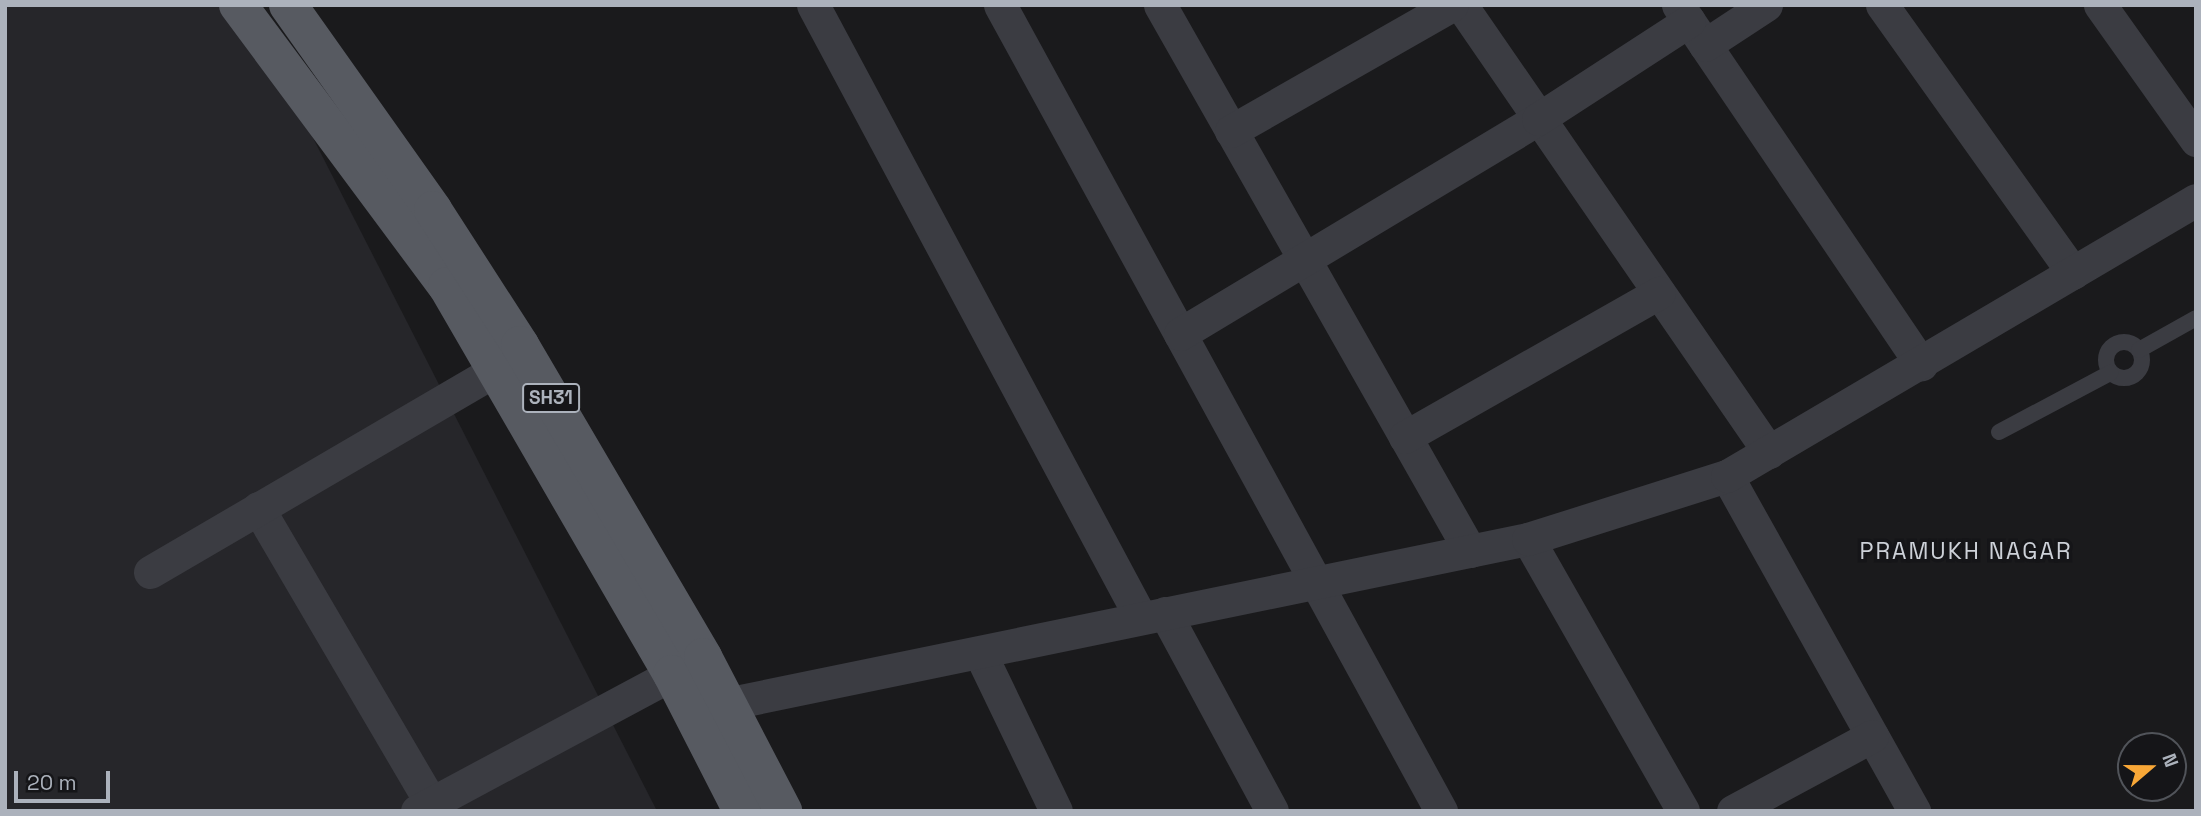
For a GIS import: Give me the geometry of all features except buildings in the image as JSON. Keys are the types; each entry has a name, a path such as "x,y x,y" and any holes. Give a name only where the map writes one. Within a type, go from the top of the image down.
{"main road":[{"path":"237,5 415,241 496,370 672,674 742,811"},
{"name":"SH31","path":"288,5 433,210 520,345 726,704 783,811"}],"street":[{"path":"813,5 1153,616 1272,811"},
{"path":"1000,5 1441,811"},
{"path":"1160,5 1470,551"},
{"path":"1231,131 1452,5"},
{"path":"1461,5 1769,452"},
{"path":"1180,334 1691,24 1766,5"},
{"path":"1882,5 2073,273"},
{"path":"2100,5 2196,139"},
{"path":"1691,24 1921,364"},
{"path":"726,704 1528,539 1727,476 2196,200"},
{"path":"1405,437 1659,293"},
{"path":"150,572 496,370"},
{"path":"1727,476 1914,811"},
{"path":"258,509 428,808 672,674"},
{"path":"1528,539 1683,811"},
{"path":"980,653 1056,811"},
{"path":"1733,811 1872,736"}],"lane":[{"path":"2139,350 2196,318"},
{"path":"2123,342 2139,350 2142,362 2133,377 2121,379 2110,373 2105,362 2112,346 2123,342"},
{"path":"1999,432 2110,373"}],"shaded area":[{"path":"5,5 245,5 657,811 5,811"}],"district":[{"name":"PRAMUKH NAGAR","path":"1966,551"}]}
